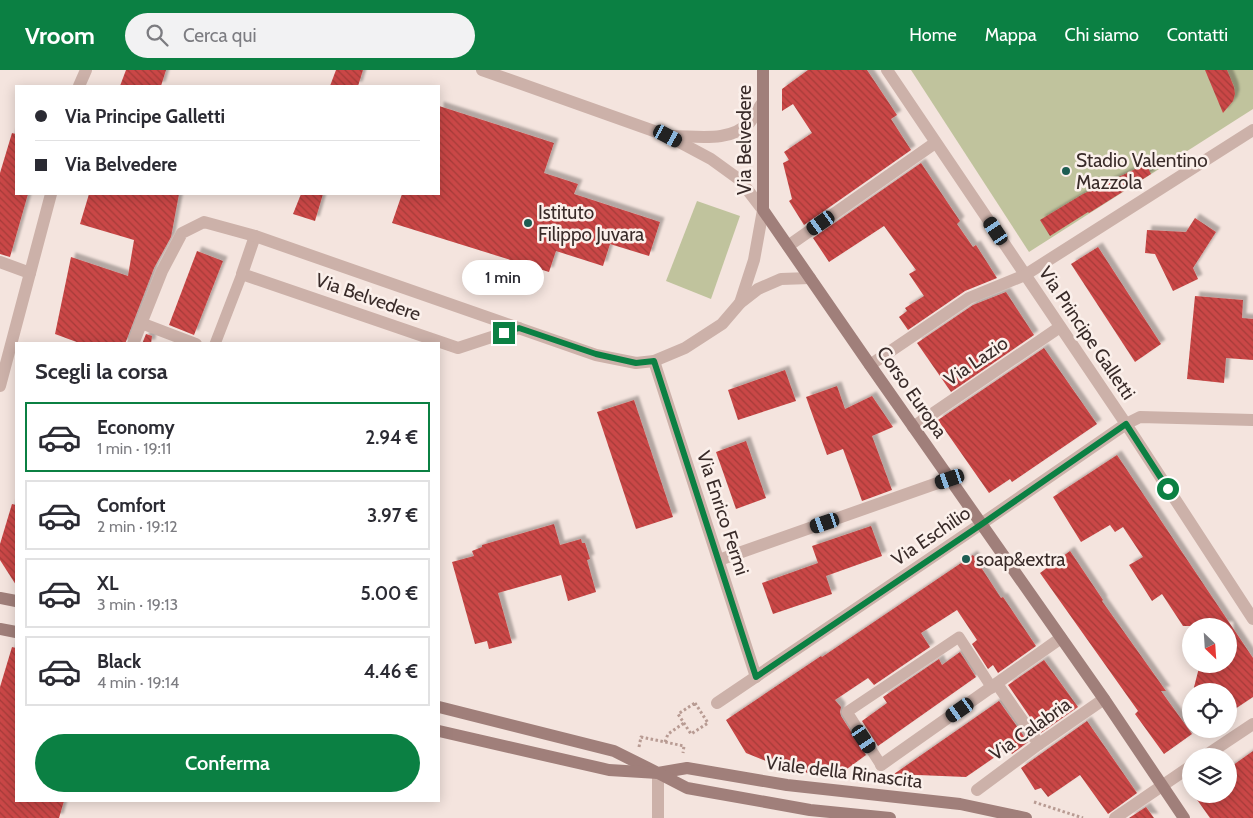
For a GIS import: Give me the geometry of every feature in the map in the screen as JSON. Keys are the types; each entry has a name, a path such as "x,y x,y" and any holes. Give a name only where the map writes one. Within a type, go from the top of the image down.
{"street":[{"path":"79,85 86,70"},
{"path":"482,70 668,136 711,159 740,180 763,210 754,260 740,303"},
{"name":"Via Belvedere","path":"763,70 763,210"},
{"name":"Via Principe Galletti","path":"887,70 1126,424 1253,619"},
{"path":"668,136 722,136 737,132 750,121 762,102"},
{"path":"870,365 969,298 1026,275 1253,130"},
{"path":"788,246 936,143"},
{"path":"0,386 50,195"},
{"name":"Corso Europa","path":"763,210 1104,699 1184,818"},
{"name":"Via Belvedere","path":"135,342 162,270 182,233 204,222 255,236 596,354 636,363 654,361 685,348 722,324 740,303"},
{"path":"242,274 255,236"},
{"path":"0,262 30,273"},
{"name":"Via Belvedere","path":"242,274 458,348 519,328"},
{"path":"740,303 758,289 781,279 810,278"},
{"path":"141,323 191,342"},
{"name":"Via Lazio","path":"912,426 1060,327"},
{"name":"Via Enrico Fermi","path":"654,361 756,677"},
{"name":"Via Eschilio","path":"716,702 982,524 1126,424 1140,417 1253,420"},
{"path":"719,560 950,479"},
{"path":"0,598 15,601"},
{"path":"0,629 15,632"},
{"path":"881,765 1061,638"},
{"path":"995,686 1039,744"},
{"name":"Via Calabria","path":"977,790 1104,699"},
{"name":"Viale della Rinascita","path":"440,707 614,751 688,788 810,810 890,818"},
{"path":"1217,748 1253,724"},
{"name":"Viale della Rinascita","path":"440,731 609,770 658,773 687,768 787,785 960,804 1026,818"},
{"path":"1115,818 1182,772"},
{"path":"658,773 658,818"}],"lane":[{"path":"216,342 242,274"},
{"path":"881,765 846,712 959,637 995,686"}],"path":[{"path":"695,703 708,723 691,734 684,723 678,714 695,703"},
{"path":"665,742 668,734 684,723"},
{"path":"641,737 684,746"}],"green space":[{"name":"Stadio Valentino Mazzola","path":"911,70 1253,70 1253,109 1029,252"},
{"path":"697,201 740,216 711,299 666,281"}],"building":[{"path":"126,70 166,70 161,85 120,85"},
{"path":"336,70 363,70 358,85 330,85"},
{"path":"808,70 867,70 897,115 891,119 911,150 804,225 789,201 792,199 783,163 789,160 784,152 812,133 793,104 782,111 782,89"},
{"path":"1205,70 1227,70 1235,94 1233,101 1223,113"},
{"path":"440,106 554,143 544,173 578,184 574,194 660,222 649,256 610,244 603,266 556,251 549,272 392,223 402,195 440,195"},
{"path":"12,133 15,134 15,195 28,195 10,257 0,254 0,173"},
{"path":"921,163 960,221 957,224 973,247 976,245 997,278 965,291 908,330 899,317 907,311 905,308 924,296 909,274 916,270 884,226 829,262 813,238"},
{"path":"1146,164 1151,174 1050,236 1040,220 1083,194"},
{"path":"89,195 179,195 171,237 154,268 126,342 77,342 55,334 71,257 128,276 134,240 80,224"},
{"path":"301,195 323,195 315,221 293,214"},
{"path":"1195,218 1216,232 1193,268 1198,279 1173,291 1155,254 1145,253 1147,230 1186,232"},
{"path":"1098,247 1161,344 1135,362 1071,264"},
{"path":"197,251 223,261 194,335 169,325"},
{"path":"1006,292 1034,335 951,392 917,343 973,305"},
{"path":"1195,296 1243,300 1242,318 1253,319 1253,360 1226,358 1224,383 1187,379"},
{"path":"146,334 152,336 151,342 143,342"},
{"path":"1044,348 1097,424 1012,482 1010,479 989,493 938,420"},
{"path":"785,370 796,401 738,420 728,390"},
{"path":"837,386 845,409 872,396 893,427 872,436 892,490 862,501 843,449 827,455 806,397"},
{"path":"634,400 673,517 636,529 597,412"},
{"path":"746,441 766,498 736,509 716,452"},
{"path":"1117,455 1226,618 1182,618 1182,624 1162,594 1152,601 1129,565 1143,557 1123,527 1115,532 1110,525 1081,542 1053,497"},
{"path":"12,504 15,505 15,583 0,560 0,544"},
{"path":"554,524 560,545 581,539 582,543 585,543 590,559 587,560 596,592 568,601 561,575 498,593 512,643 489,649 487,641 475,644 452,562 474,556 472,551 482,547 482,545"},
{"path":"871,526 882,556 826,576 832,594 773,614 762,583 818,563 812,546"},
{"path":"1070,551 1102,601 1166,691 1161,691 1182,720 1182,738 1186,738 1164,754 1135,714 1138,711 1040,573"},
{"path":"973,555 1036,646 998,673 993,665 988,669 972,644 977,640 957,610 921,633 930,647 874,685 868,678 835,700 841,707 841,716 866,755 840,774 793,772 746,753 726,720"},
{"path":"1238,636 1253,658 1253,697 1237,708 1237,683 1195,683 1198,673 1238,672"},
{"path":"12,647 15,648 15,802 64,802 59,818 0,818 0,687"},
{"path":"960,652 976,677 878,746 862,721 887,703 883,697 939,659 942,665"},
{"path":"1044,660 1078,707 1041,733 1008,685"},
{"path":"999,701 1028,742 1012,754 1008,748 966,777 894,774"},
{"path":"1087,721 1137,793 1108,814 1080,775 1048,797 1041,788 1035,790 1021,768"},
{"path":"1253,751 1253,818 1210,818 1199,803 1237,803 1237,762"},
{"path":"1146,807 1154,818 1129,818"}],"place":[{"name":"Stadio Valentino Mazzola","path":"1066,171"},
{"name":"Istituto Filippo Juvara","path":"528,223"},
{"name":"soap&extra","path":"966,559"}],"route":[{"path":"504,333 519,328 596,354 636,363 654,361 756,677 1126,424 1168,489"}]}
